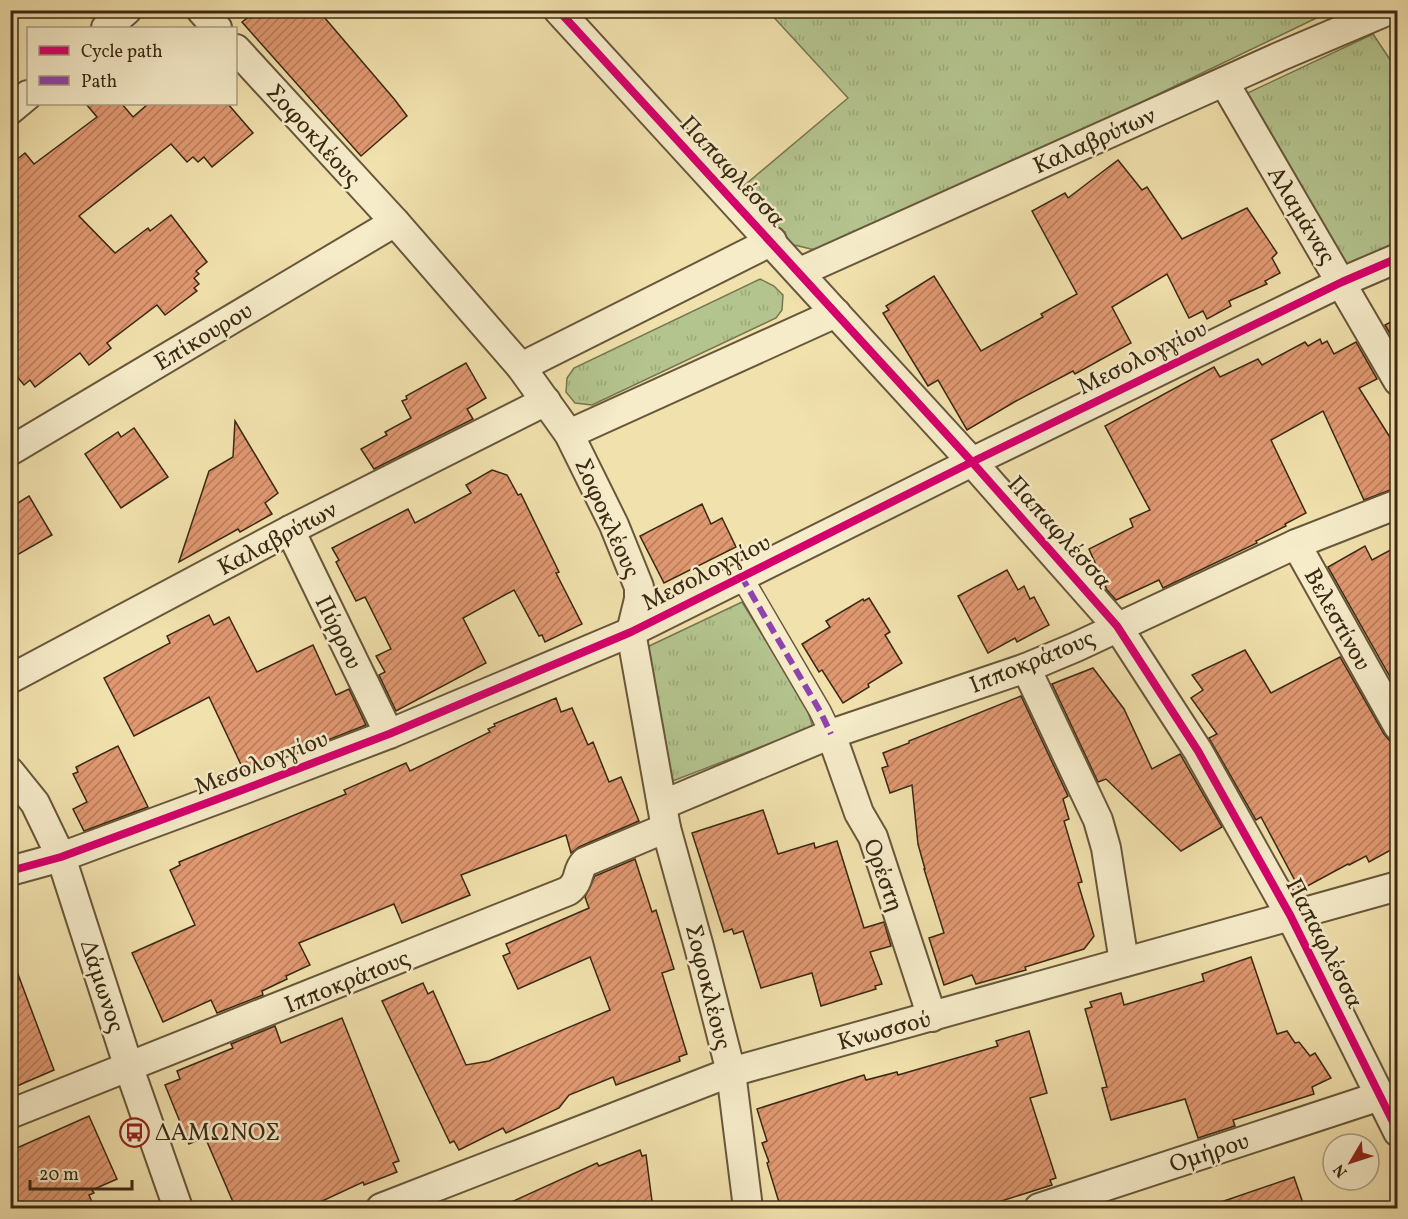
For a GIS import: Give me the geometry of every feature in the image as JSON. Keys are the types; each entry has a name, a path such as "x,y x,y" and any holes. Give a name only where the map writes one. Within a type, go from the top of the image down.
{"street":[{"path":"107,27 127,10"},
{"path":"201,10 216,27"},
{"name":"Παπαφλέσσα","path":"558,10 772,241 1118,626 1198,751 1290,915 1398,1132"},
{"name":"Καλαβρύτων","path":"800,272 1389,10"},
{"name":"Σοφοκλέους","path":"237,50 395,222 521,367 569,434 614,525 639,587 639,599 631,632 664,817 731,1072 748,1209"},
{"name":"Αλαμάνας","path":"1224,82 1398,381"},
{"path":"10,110 27,96"},
{"name":"Επίκουρου","path":"10,451 395,222"},
{"path":"521,367 772,241"},
{"name":"Μεσολογγίου","path":"10,871 61,857 389,734 631,632 972,462 1342,282 1398,258"},
{"path":"569,434 836,313"},
{"name":"Καλαβρύτων","path":"10,679 290,530 546,401"},
{"name":"Ιπποκράτους","path":"10,1114 568,891 578,881 580,867 585,862 664,817 831,734 1026,668 1296,544 1398,504"},
{"name":"Πύρρου","path":"290,530 389,734"},
{"name":"Βελεστίνου","path":"1296,544 1398,726"},
{"path":"741,576 820,711 831,734"},
{"path":"1026,668 1098,820 1106,848 1124,962"},
{"name":"Ορέστη","path":"831,734 859,813 873,837 932,1017"},
{"name":"Δάμωνος","path":"10,772 35,803 61,857 177,1209"},
{"name":"Κνωσσού","path":"381,1209 731,1072 1398,886"},
{"name":"Ομήρου","path":"1038,1209 1380,1096"}],"green space":[{"path":"768,11 1331,11 828,253 777,241 733,195 848,98"},
{"path":"1373,34 1397,70 1397,243 1339,272 1237,98"},
{"path":"760,279 774,286 783,295 782,310 776,318 592,405 575,403 566,392 567,378 574,368"},
{"path":"742,602 806,706 813,727 670,782 645,648"}],"building":[{"path":"258,10 318,10 407,116 361,156 242,22"},
{"path":"87,105 123,105 133,117 147,105 229,105 253,133 212,167 204,157 198,162 193,157 187,162 171,144 79,216 115,253 148,228 150,231 171,215 207,262 196,271 199,274 194,278 199,284 194,288 197,291 165,315 157,305 107,343 111,348 89,365 80,353 35,387 30,380 24,385 10,368 10,165 25,153 34,164 97,117"},
{"path":"1118,160 1142,190 1147,187 1182,239 1247,208 1277,253 1272,258 1280,273 1265,281 1267,284 1229,301 1231,306 1207,319 1203,311 1189,318 1167,274 1112,307 1131,343 1075,374 1073,371 1016,401 967,430 938,380 928,386 883,313 889,310 886,306 934,276 981,351 1043,317 1041,314 1077,294 1032,211 1065,193 1068,198"},
{"path":"1398,318 1398,347 1385,325"},
{"path":"1320,339 1322,344 1327,341 1334,354 1356,342 1377,379 1359,388 1398,450 1398,487 1364,500 1323,411 1271,440 1306,513 1256,541 1257,543 1163,588 1159,580 1116,600 1107,590 1089,549 1133,527 1130,519 1150,510 1105,426 1214,367 1220,377 1258,359 1262,365 1305,342 1308,346"},
{"path":"466,363 486,398 467,409 473,419 374,469 361,449 387,435 385,432 411,418 402,401 407,399 406,396"},
{"path":"235,421 278,493 265,503 272,514 240,532 238,529 179,562 209,471 233,457"},
{"path":"134,428 168,477 121,508 85,454 118,432 121,437"},
{"path":"492,470 507,475 518,495 521,494 559,572 556,573 582,624 545,642 542,635 539,636 514,590 463,618 486,663 396,711 379,675 385,672 376,656 391,649 365,597 356,601 336,562 339,560 332,548 408,509 415,523 471,493 466,485"},
{"path":"29,496 52,535 10,559 10,508"},
{"path":"702,504 711,524 722,518 736,547 664,583 640,536"},
{"path":"1365,546 1372,560 1398,546 1398,691 1328,567"},
{"path":"1007,570 1018,590 1024,586 1030,599 1034,597 1049,625 1017,642 1015,638 988,653 958,596"},
{"path":"869,598 890,632 885,635 902,663 843,703 822,670 819,672 802,644 830,627 826,621 863,599 864,601"},
{"path":"209,615 214,625 229,617 257,672 313,645 336,695 349,689 366,725 310,747 307,743 298,746 244,771 209,697 134,736 104,678 170,643 167,636"},
{"path":"1245,650 1271,693 1340,657 1384,734 1389,740 1398,742 1398,846 1369,862 1366,856 1348,864 1300,890 1261,817 1256,820 1209,738 1217,734 1191,698 1203,690 1192,675"},
{"path":"1093,668 1124,709 1152,769 1180,754 1222,827 1181,851 1106,779 1098,782 1052,684"},
{"path":"1021,696 1068,796 1063,799 1069,819 1064,821 1082,882 1078,883 1094,936 1084,949 1025,967 1026,970 976,984 972,975 944,985 929,938 944,933 918,844 912,785 890,793 882,768 888,766 883,753"},
{"path":"556,698 561,712 572,708 588,745 593,742 609,782 621,777 639,821 579,847 571,853 566,835 461,875 470,895 402,923 394,904 299,943 310,965 262,991 263,995 217,1013 211,1000 163,1022 132,953 195,925 170,870 180,865 179,862 346,794 344,790 406,763 410,771 490,732 488,729 495,726 494,724"},
{"path":"118,746 148,807 84,831 73,809 87,802 73,774 78,772 76,767"},
{"path":"763,810 778,854 814,843 815,848 837,841 864,928 884,922 891,946 870,952 882,984 875,986 876,989 821,1006 812,973 761,988 743,931 734,934 732,929 724,932 692,833"},
{"path":"635,859 652,912 656,910 674,969 662,973 687,1054 679,1057 680,1061 616,1085 613,1077 569,1095 559,1108 506,1133 503,1128 459,1150 454,1141 450,1143 382,1001 423,983 428,994 433,991 466,1065 489,1061 610,1010 590,957 518,989 503,956 510,953 506,944 589,908 585,897 595,876"},
{"path":"1251,957 1277,1034 1287,1031 1295,1043 1299,1042 1310,1056 1315,1053 1331,1078 1312,1087 1314,1094 1233,1120 1235,1126 1198,1138 1185,1099 1111,1120 1102,1088 1107,1087 1085,1009 1092,1007 1090,1002 1121,993 1124,1005 1204,981 1202,974"},
{"path":"13,961 54,1070 10,1089 10,962"},
{"path":"342,1018 399,1161 393,1163 397,1172 364,1185 363,1182 305,1209 236,1209 205,1137 189,1144 165,1085 180,1079 177,1071 233,1048 231,1044 275,1026 281,1043"},
{"path":"1029,1031 1047,1093 1030,1098 1056,1178 1050,1180 1052,1185 976,1209 781,1209 762,1143 767,1141 757,1109 864,1075 866,1080 897,1072 898,1075 998,1046 996,1041"},
{"path":"89,1116 117,1179 92,1190 94,1193 89,1195 95,1209 10,1209 10,1151"},
{"path":"640,1150 642,1156 646,1155 653,1209 496,1209 597,1163 599,1166"},
{"path":"1294,1177 1305,1209 1216,1209 1215,1204"}],"marked path":[{"path":"741,576 820,711 831,734"}],"cycle path":[{"path":"558,10 972,462 1117,626 1198,751 1290,915 1398,1132"},
{"path":"10,871 61,857 389,734 631,632 972,462 1342,282 1398,258"}],"place":[{"name":"ΔΑΜΩΝΟΣ","path":"134,1132"}]}
